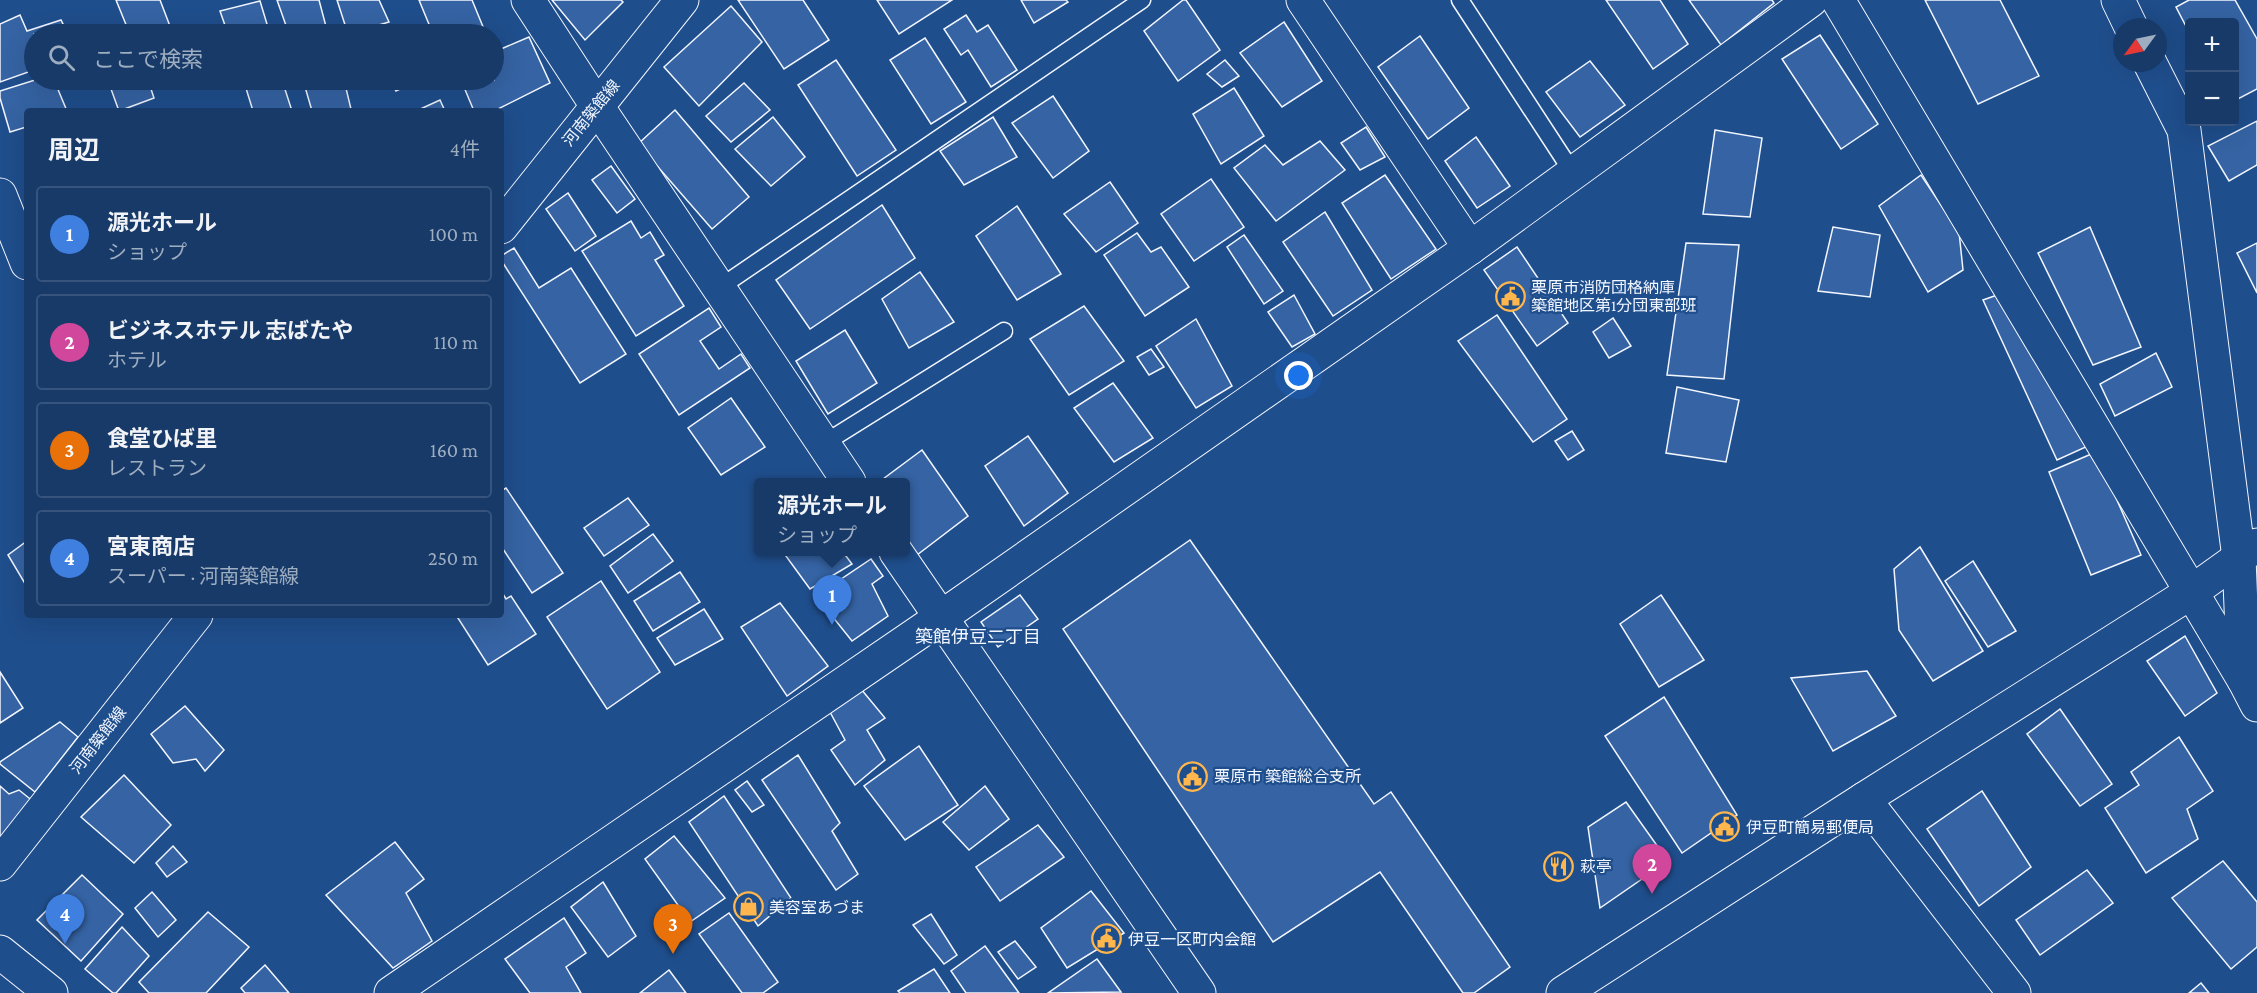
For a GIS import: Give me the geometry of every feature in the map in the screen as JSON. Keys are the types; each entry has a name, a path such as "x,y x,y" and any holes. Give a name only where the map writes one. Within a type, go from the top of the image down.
{"street":[{"path":"528,0 846,478"},
{"name":"河南築館線","path":"504,223 682,0"},
{"path":"1303,0 1470,248"},
{"path":"391,993 940,618 1470,248 1811,0"},
{"path":"1838,0 2250,693"},
{"path":"2118,0 2127,18"},
{"path":"2155,72 2184,130 2248,551 2250,693"},
{"path":"0,195 24,255"},
{"path":"1563,993 2190,593 2248,551"},
{"path":"899,556 1199,993"},
{"name":"河南築館線","path":"0,864 194,618"},
{"path":"1864,799 2014,993"},
{"path":"0,952 51,993"}],"lane":[{"path":"719,288 1142,0"},
{"path":"1460,0 1574,173"},
{"path":"823,444 1004,331"}],"building":[{"path":"116,0 160,0 169,24 126,24"},
{"path":"277,0 319,0 325,24 285,24"},
{"path":"337,0 379,0 389,22 382,24 345,24"},
{"path":"419,0 472,0 482,24 429,24"},
{"path":"552,0 621,0 623,2 585,40"},
{"path":"738,0 803,0 829,40 784,69"},
{"path":"877,0 952,0 899,34"},
{"path":"1021,0 1066,0 1068,2 1034,23"},
{"path":"1186,0 1220,50 1178,81 1144,31"},
{"path":"1606,0 1660,0 1688,44 1653,69"},
{"path":"1689,0 1772,0 1774,3 1721,45"},
{"path":"1925,0 2000,0 2039,76 1978,104"},
{"path":"2189,0 2235,0 2257,39 2257,89 2239,98 2239,18 2185,18 2185,24 2176,7"},
{"path":"260,1 267,24 225,24 220,11"},
{"path":"731,6 762,42 699,106 664,67"},
{"path":"20,15 24,24 24,74 0,82 0,24"},
{"path":"966,15 977,32 988,25 1017,70 991,87 968,50 961,55 944,29"},
{"path":"61,20 63,24 49,24"},
{"path":"1284,22 1322,81 1282,107 1240,53"},
{"path":"1820,35 1878,124 1841,149 1782,59"},
{"path":"1420,36 1469,108 1428,139 1378,67"},
{"path":"529,37 550,83 500,108 473,108 465,90 504,90 504,48"},
{"path":"925,38 966,102 931,124 890,60"},
{"path":"836,60 896,150 857,176 798,85"},
{"path":"1225,60 1239,76 1222,87 1207,74"},
{"path":"1590,61 1625,105 1580,137 1546,92"},
{"path":"24,83 24,90 58,90 66,108 24,108 24,128 10,132 0,91"},
{"path":"744,83 770,110 731,142 706,116"},
{"path":"1234,88 1264,136 1221,164 1193,114"},
{"path":"111,90 151,90 154,98 127,108 118,108"},
{"path":"247,90 285,90 291,108 252,108"},
{"path":"306,90 346,90 351,108 311,108"},
{"path":"1053,96 1089,151 1053,178 1012,123"},
{"path":"440,100 444,108 423,108"},
{"path":"675,110 749,197 712,229 638,144"},
{"path":"773,117 805,157 771,186 735,149"},
{"path":"993,117 1017,157 964,185 940,151"},
{"path":"2257,121 2257,165 2229,181 2208,146"},
{"path":"1366,127 1385,157 1360,170 1341,143"},
{"path":"1715,130 1762,138 1750,217 1703,214"},
{"path":"1476,137 1510,186 1477,208 1445,161"},
{"path":"1320,141 1345,170 1276,221 1234,168 1265,145 1283,165"},
{"path":"611,166 635,199 617,213 592,180"},
{"path":"1385,175 1436,249 1391,279 1342,203"},
{"path":"1921,175 1959,232 1963,270 1928,292 1879,206"},
{"path":"1211,179 1244,227 1194,261 1161,214"},
{"path":"1110,182 1138,223 1096,252 1064,214"},
{"path":"568,193 596,236 575,251 546,209"},
{"path":"882,205 915,258 810,329 776,280"},
{"path":"1017,206 1061,274 1017,300 976,236"},
{"path":"1325,212 1372,290 1333,316 1283,242"},
{"path":"631,221 641,238 650,232 664,255 655,260 684,306 636,336 582,251"},
{"path":"1833,227 1880,235 1870,297 1818,291"},
{"path":"2090,227 2141,347 2093,365 2038,253"},
{"path":"1137,233 1151,252 1161,247 1189,287 1145,316 1104,255"},
{"path":"1244,235 1283,291 1264,304 1227,247"},
{"path":"1686,243 1739,245 1724,379 1667,375"},
{"path":"2257,243 2257,293 2237,253"},
{"path":"1517,247 1568,323 1537,346 1484,270"},
{"path":"514,248 539,288 571,268 626,354 580,383 504,265 504,254"},
{"path":"920,272 954,322 909,348 882,299"},
{"path":"2003,293 2088,446 2057,460 1983,300"},
{"path":"1294,295 1315,334 1292,347 1268,312"},
{"path":"1084,306 1124,361 1069,395 1030,339"},
{"path":"709,308 721,327 700,341 719,369 741,354 750,368 679,415 639,354"},
{"path":"1497,315 1567,419 1533,442 1458,341"},
{"path":"1613,318 1631,346 1609,358 1593,332"},
{"path":"1196,319 1232,386 1196,408 1156,346"},
{"path":"845,330 877,383 828,414 796,361"},
{"path":"1151,349 1164,367 1149,375 1137,357"},
{"path":"2156,353 2172,387 2115,416 2100,384"},
{"path":"1113,383 1153,438 1114,462 1074,408"},
{"path":"1677,387 1739,400 1726,462 1666,453"},
{"path":"731,398 765,447 721,475 688,428"},
{"path":"1572,431 1584,450 1568,460 1555,441"},
{"path":"1028,436 1068,493 1024,526 985,466"},
{"path":"922,450 968,516 917,555 910,545 910,478 884,478"},
{"path":"2096,452 2141,555 2091,575 2049,472"},
{"path":"506,488 563,573 532,593 504,551 504,489"},
{"path":"628,498 649,525 604,556 584,528"},
{"path":"653,534 673,561 628,593 610,566"},
{"path":"1190,540 1374,804 1391,792 1510,967 1474,993 1463,993 1380,872 1273,942 1063,629"},
{"path":"24,543 24,582 8,555"},
{"path":"1920,547 1983,651 1933,681 1899,630 1894,569"},
{"path":"786,556 846,556 852,564 810,589"},
{"path":"871,559 883,576 872,584 888,616 852,641 816,596"},
{"path":"1973,561 2016,631 1988,647 1945,581"},
{"path":"680,572 700,602 653,631 634,601"},
{"path":"601,581 660,672 607,709 547,617"},
{"path":"1020,595 1038,619 998,647 981,622"},
{"path":"1661,595 1704,660 1659,687 1620,624"},
{"path":"504,596 506,599 511,596 536,634 488,665 458,618 504,618"},
{"path":"780,603 828,666 787,696 741,627"},
{"path":"704,609 723,639 675,665 657,638"},
{"path":"2185,636 2217,693 2185,716 2147,661"},
{"path":"1867,671 1896,716 1833,751 1791,678"},
{"path":"0,672 23,708 0,723"},
{"path":"861,689 885,718 867,730 885,760 855,785 831,750 845,740 830,712"},
{"path":"1664,697 1737,815 1682,853 1605,736"},
{"path":"185,706 224,750 205,771 196,759 173,763 151,734"},
{"path":"2060,709 2112,784 2080,806 2027,734"},
{"path":"60,722 78,737 35,792 0,762"},
{"path":"2179,737 2213,791 2187,809 2198,839 2146,873 2105,808 2139,785 2131,772"},
{"path":"919,746 958,805 905,840 864,786"},
{"path":"798,755 840,823 832,831 858,874 836,890 762,780"},
{"path":"124,775 171,825 134,863 81,817"},
{"path":"747,781 764,805 752,812 735,790"},
{"path":"0,786 9,794 19,790 34,802 0,843"},
{"path":"985,786 1009,819 969,850 943,822"},
{"path":"1982,791 2031,867 1979,906 1927,829"},
{"path":"724,796 791,898 758,926 689,822"},
{"path":"1626,802 1668,861 1600,908 1588,827"},
{"path":"1038,825 1064,857 1000,901 976,867"},
{"path":"674,836 725,898 690,922 645,859"},
{"path":"395,842 424,879 406,893 432,941 393,968 326,895"},
{"path":"173,846 187,862 167,877 156,863"},
{"path":"2223,861 2257,902 2257,947 2231,969 2172,898"},
{"path":"2087,870 2113,903 2040,955 2016,920"},
{"path":"82,875 123,914 81,961 37,920"},
{"path":"603,882 636,936 608,957 571,907"},
{"path":"1091,891 1124,933 1067,968 1041,928"},
{"path":"152,892 176,920 158,937 135,908"},
{"path":"208,912 249,947 206,993 149,993 139,982"},
{"path":"729,913 778,982 763,993 742,993 699,934"},
{"path":"931,914 957,955 944,964 913,925"},
{"path":"564,918 586,953 566,967 581,993 530,993 505,959"},
{"path":"122,927 149,956 116,993 113,993 85,969"},
{"path":"1015,941 1036,967 1018,979 998,952"},
{"path":"985,946 1019,993 966,993 951,971"},
{"path":"1097,959 1121,992 1048,993"},
{"path":"265,965 289,993 245,993 241,988"},
{"path":"934,969 950,993 900,993 898,991"},
{"path":"669,970 686,993 640,993"},
{"path":"2201,983 2209,993 2189,993"}],"place":[{"name":"栗原市消防団格納庫 築館地区第1分団東部班","path":"1510,296"},
{"name":"源光ホール","path":"832,625"},
{"name":"栗原市 築館総合支所","path":"1193,776"},
{"name":"伊豆町簡易郵便局","path":"1725,827"},
{"name":"萩亭","path":"1559,866"},
{"name":"ビジネスホテル 志ばたや","path":"1652,894"},
{"name":"美容室あづま","path":"748,907"},
{"name":"伊豆一区町内会館","path":"1107,939"},
{"name":"宮東商店","path":"65,944"},
{"name":"食堂ひば里","path":"673,954"}],"district":[{"name":"築館伊豆二丁目","path":"978,637"}]}
